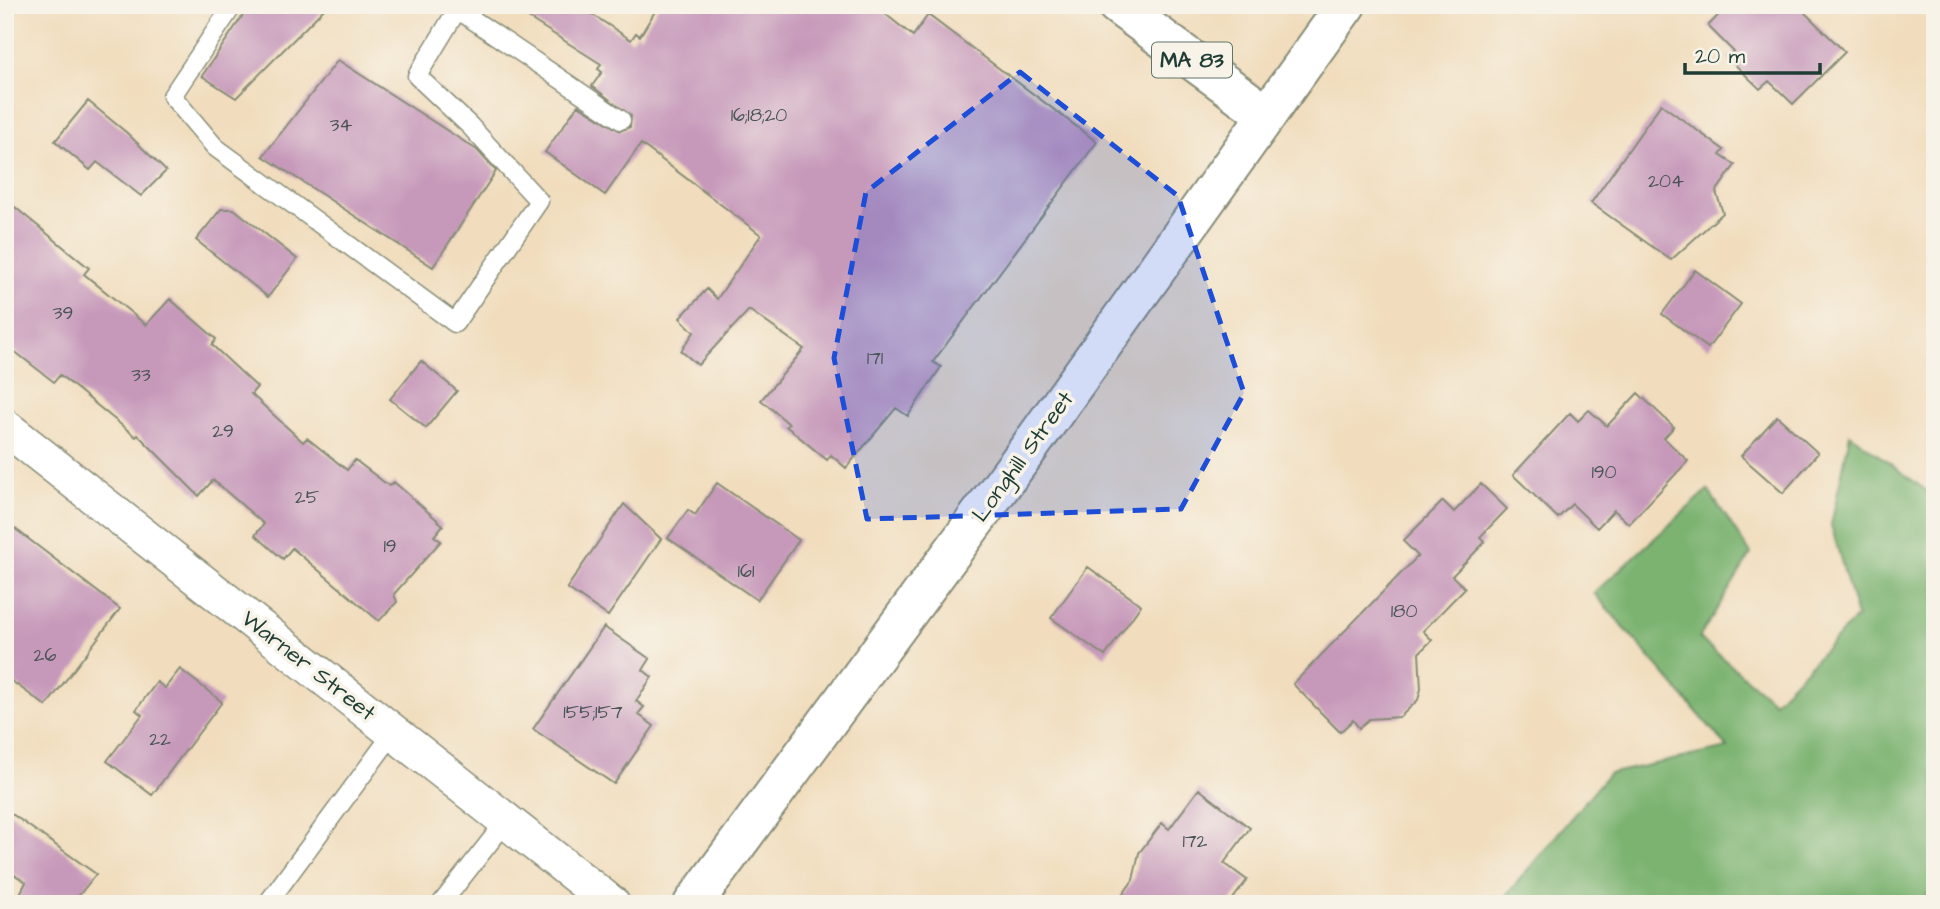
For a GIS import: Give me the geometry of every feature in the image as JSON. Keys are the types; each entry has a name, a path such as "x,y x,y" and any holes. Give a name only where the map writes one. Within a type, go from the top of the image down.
{"main road":[{"name":"MA 83","path":"1117,5 1267,115"},
{"name":"Longhill Street","path":"693,904 1029,448 1346,5"}],"street":[{"name":"Warner Street","path":"5,427 612,904"}],"lane":[{"path":"233,5 172,96 215,146 455,323 539,201 470,126 417,76 458,7 621,120"},
{"path":"267,904 394,732"},
{"path":"441,904 507,820"}],"highlighted area":[{"path":"1020,72 1178,196 1244,393 1181,509 867,519 834,358 866,192"}],"green space":[{"path":"1850,434 1935,497 1935,889 1927,894 1923,904 1499,904 1608,774 1728,748 1594,593 1708,490 1751,554 1699,638 1774,702 1857,617 1831,525"}],"building":[{"path":"250,5 328,5 236,98 202,76"},
{"path":"508,5 578,5 631,40 636,33 640,36 659,5 874,5 913,36 928,15 1097,142 933,362 941,367 908,416 896,408 846,468 831,455 827,460 786,426 789,424 761,400 804,349 749,310 698,365 681,351 694,332 680,318 707,289 717,299 761,235 641,144 605,195 545,152 578,105 620,131 630,127 631,116 592,86 602,72 598,69 601,64"},
{"path":"1728,5 1797,5 1845,52 1793,104 1769,81 1760,89 1728,58 1734,52 1708,26"},
{"path":"338,60 477,150 496,171 433,267 263,156"},
{"path":"88,101 127,133 166,171 141,196 97,162 90,170 55,141"},
{"path":"1661,104 1724,150 1720,155 1735,165 1716,192 1723,213 1671,260 1591,203"},
{"path":"5,199 89,268 84,274 146,325 170,299 216,339 212,345 257,387 251,394 303,442 307,438 347,470 355,460 389,486 394,482 443,525 434,536 441,541 394,594 397,602 379,621 292,548 283,559 255,535 264,524 213,480 199,496 138,435 136,437 60,375 54,382 5,344"},
{"path":"221,209 234,209 297,259 268,297 196,240"},
{"path":"1695,270 1741,304 1708,348 1662,314"},
{"path":"421,361 457,391 426,428 390,399"},
{"path":"1638,393 1674,427 1664,438 1688,461 1629,524 1614,510 1597,528 1572,504 1558,518 1513,475 1570,413 1578,421 1589,410 1607,426"},
{"path":"1777,416 1818,453 1783,493 1741,456"},
{"path":"717,483 799,540 757,600 668,538 688,510 695,515"},
{"path":"1481,484 1507,509 1480,537 1485,542 1452,576 1465,588 1423,631 1432,640 1419,653 1421,689 1418,700 1400,717 1369,719 1359,728 1353,720 1340,732 1293,684 1418,556 1403,541 1443,501 1454,512"},
{"path":"624,504 661,539 608,616 567,588"},
{"path":"5,521 120,609 46,706 5,676"},
{"path":"1088,567 1141,605 1105,656 1051,618"},
{"path":"604,627 650,659 643,670 652,677 636,701 644,707 638,714 654,726 614,784 533,729"},
{"path":"180,669 222,702 152,795 107,761 142,715 136,710 157,682 165,688"},
{"path":"1199,789 1250,828 1224,863 1247,880 1229,904 1116,904 1133,880 1139,853 1162,823 1169,829"},
{"path":"5,809 96,874 72,904 15,904 26,882 5,869"}]}
